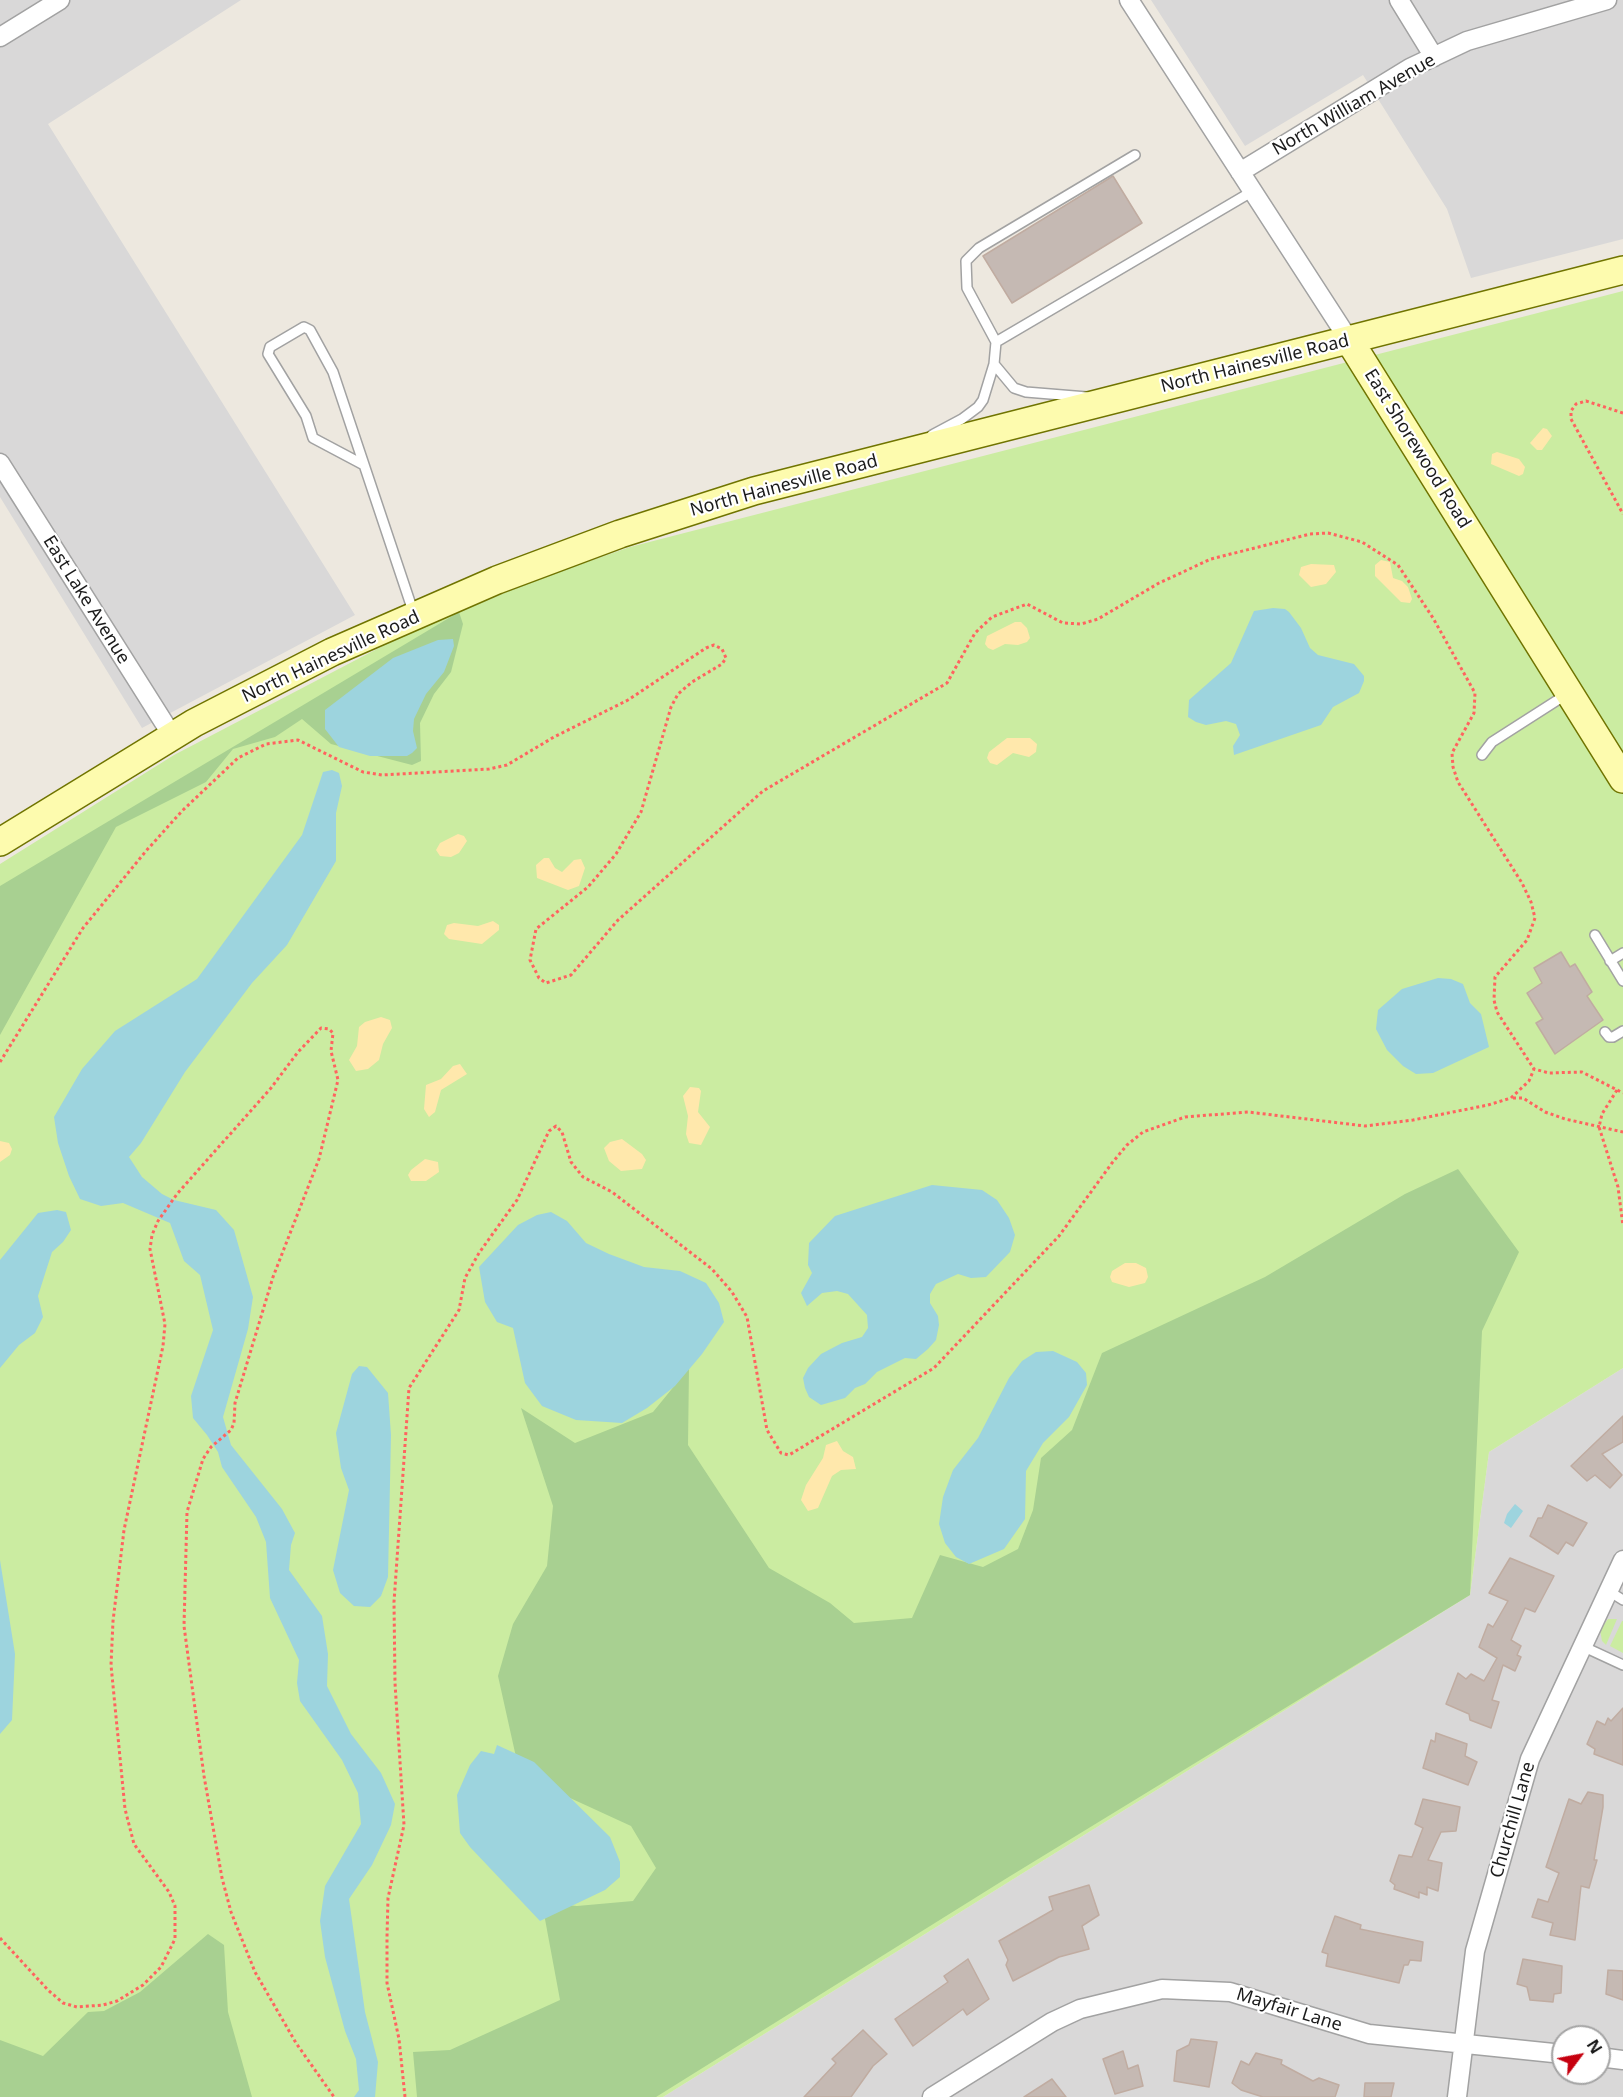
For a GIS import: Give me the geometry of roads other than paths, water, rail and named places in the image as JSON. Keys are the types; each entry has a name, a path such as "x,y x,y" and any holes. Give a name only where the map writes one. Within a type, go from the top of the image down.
{"main road":[{"name":"North Hainesville Road","path":"0,842 173,736 332,652 497,580 620,534 754,491 1623,270"},
{"name":"East Shorewood Road","path":"1349,340 1623,779"}],"street":[{"path":"0,37 60,0"},
{"name":"East Shorewood Road","path":"1129,0 1349,340"},
{"path":"1399,0 1434,57"},
{"name":"North William Avenue","path":"1240,172 1410,68 1477,38 1607,0"},
{"name":"East Lake Avenue","path":"0,463 173,736"},
{"name":"Churchill Lane","path":"1457,2097 1475,1952 1530,1759 1582,1646 1615,1595 1623,1560"},
{"name":"Mayfair Lane","path":"932,2097 1051,2023 1080,2009 1162,1989 1230,1992 1369,2034 1551,2053"}],"lane":[{"path":"896,455 962,419 978,407 983,400 994,364 996,342 967,288 966,261 979,248 1135,155"},
{"path":"996,342 1253,191"},
{"path":"362,464 313,438 306,416 268,354 270,347 304,327 310,330 333,372 362,464 415,616"},
{"path":"994,364 1014,388 1026,392 1072,394 1106,402"},
{"path":"1482,754 1492,742 1569,693"},
{"path":"1595,935 1623,981"},
{"path":"1610,960 1623,953"},
{"path":"1605,1032 1609,1037 1613,1037 1623,1031"},
{"path":"1582,1646 1623,1665"}],"water":[{"path":"1285,609 1289,612 1301,628 1310,648 1318,655 1354,664 1364,676 1364,681 1359,693 1333,707 1321,725 1234,755 1233,746 1240,735 1236,724 1226,721 1206,725 1196,722 1188,717 1189,700 1231,663 1254,611"},
{"path":"453,639 454,646 444,672 426,694 414,719 413,731 417,748 412,753 407,756 370,756 339,747 325,729 325,710 393,658 438,640"},
{"path":"332,770 339,773 342,786 336,813 336,861 287,945 252,983 185,1072 141,1143 129,1157 142,1177 162,1194 174,1200 216,1210 234,1230 253,1297 248,1329 223,1417 231,1445 282,1509 295,1533 291,1545 289,1570 322,1616 328,1654 327,1686 351,1734 381,1773 395,1804 391,1825 372,1865 349,1899 365,2012 378,2062 375,2097 354,2097 359,2090 356,2059 345,2031 325,1957 320,1921 325,1886 361,1824 358,1793 342,1760 300,1701 297,1683 299,1660 270,1598 266,1542 256,1517 222,1467 218,1452 193,1418 191,1396 213,1330 200,1275 184,1261 170,1223 123,1203 101,1206 80,1199 69,1176 58,1143 54,1117 82,1069 115,1031 197,979 302,835 323,772"},
{"path":"1438,978 1451,979 1463,984 1470,1003 1481,1014 1489,1047 1433,1073 1416,1074 1403,1066 1387,1050 1376,1029 1378,1010 1402,989"},
{"path":"932,1185 982,1190 997,1200 1009,1218 1015,1235 1010,1252 986,1277 971,1278 958,1274 936,1284 930,1294 930,1303 938,1316 936,1340 916,1359 905,1358 877,1372 845,1398 821,1405 809,1397 805,1388 803,1378 808,1368 821,1354 842,1343 862,1337 868,1328 867,1315 848,1294 837,1291 822,1293 807,1306 801,1293 812,1273 808,1265 809,1243 835,1216"},
{"path":"57,1210 66,1212 71,1230 52,1252 38,1296 43,1317 35,1333 19,1345 0,1368 0,1260 38,1213"},
{"path":"551,1212 567,1221 586,1243 609,1254 644,1267 680,1271 706,1283 719,1303 724,1322 702,1354 675,1386 647,1408 622,1423 576,1420 542,1406 525,1383 513,1328 497,1322 485,1302 479,1267 518,1225 537,1215"},
{"path":"1053,1351 1077,1362 1086,1373 1087,1385 1069,1417 1043,1443 1026,1471 1025,1519 1004,1549 969,1564 956,1557 945,1543 939,1524 943,1497 953,1470 978,1438 1009,1378 1022,1361 1036,1352"},
{"path":"359,1366 367,1367 388,1393 391,1435 388,1577 381,1596 370,1607 354,1606 340,1593 333,1570 349,1490 341,1468 336,1433 352,1374"},
{"path":"1515,1504 1523,1511 1511,1528 1504,1523 1507,1514"},
{"path":"0,1560 15,1654 12,1720 0,1734"},
{"path":"497,1745 534,1762 610,1837 620,1862 620,1877 605,1890 540,1921 470,1847 460,1833 457,1795 470,1765 481,1751 494,1754"}]}
